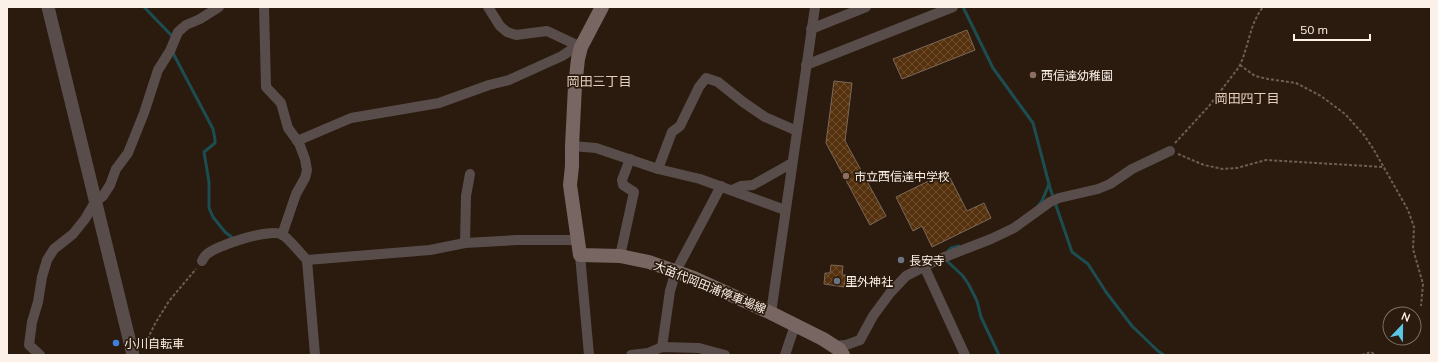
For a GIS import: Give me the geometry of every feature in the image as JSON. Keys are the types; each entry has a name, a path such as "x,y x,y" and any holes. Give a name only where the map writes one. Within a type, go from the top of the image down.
{"main road":[{"path":"580,255 570,185 575,86 579,46 602,7"},
{"name":"大苗代岡田浦停車場線","path":"580,255 620,256 649,262 676,271 771,313 795,325 839,351"}],"street":[{"path":"48,7 133,355"},
{"path":"40,355 29,345 32,322 47,260 54,249 73,234 95,202 103,196 110,185 116,169 128,152 144,113 158,70 170,52 178,32 186,25 220,7"},
{"path":"264,7 266,87 281,103 288,128 297,141 305,159 306,170 305,178 296,194 282,235"},
{"path":"488,7 500,26 507,32 516,34 547,31 579,46"},
{"path":"771,313 815,7"},
{"path":"811,29 866,7"},
{"path":"806,65 953,7"},
{"path":"297,141 351,118 438,103 489,85 509,80 562,56 579,46"},
{"path":"658,168 672,132 680,126 699,87 706,78 718,82 765,117 797,131"},
{"path":"572,146 596,148 658,168 700,179 785,210"},
{"path":"839,351 846,345 860,340 873,316 890,293 906,276 937,260 991,239 1014,228 1055,200 1098,189 1110,184 1132,169 1170,151"},
{"path":"620,256 634,192 623,185 622,180 630,159"},
{"path":"732,190 741,186 753,185 792,163"},
{"path":"465,243 466,196 470,174"},
{"path":"662,347 670,292 676,271 721,186"},
{"path":"202,261 206,255 227,243 260,234 276,233 282,235 307,260 315,355"},
{"path":"307,260 430,250 465,243 517,240 577,240"},
{"path":"580,255 589,355"},
{"path":"924,266 965,355"},
{"path":"785,355 795,325"},
{"path":"630,355 648,353 662,347 699,348 704,352 725,355"}],"path":[{"path":"1263,7 1254,22 1240,65 1209,106 1176,141 1170,151 1204,165 1223,169 1237,168 1266,160 1383,167"},
{"path":"1240,65 1255,76 1296,83 1321,96 1345,114 1364,135 1408,210 1414,227 1413,249 1422,284 1421,306"},
{"path":"133,355 142,351 168,301 202,261"},
{"path":"1362,355 1371,352 1375,355"}],"building":[{"path":"967,30 975,50 902,79 893,59"},
{"path":"834,81 852,83 845,141 886,216 870,225 826,143"},
{"path":"947,172 967,211 984,203 991,218 932,247 922,226 913,231 896,197"},
{"path":"831,265 843,266 842,275 846,275 844,287 824,284 825,273 830,273"}],"waterway":[{"path":"144,7 172,36"},
{"path":"963,7 993,68 1033,123 1050,188 1072,252 1088,264 1106,292 1132,326 1164,355"},
{"path":"173,52 213,129 215,143 204,152 209,182 209,208 213,217 225,232 234,239"},
{"path":"1038,206 1042,201 1049,184"},
{"path":"948,251 951,248 959,246"},
{"path":"947,258 947,261 963,276 969,285 977,301 981,317 999,355"}],"place":[{"name":"西信達幼稚園","path":"1033,75"},
{"name":"市立西信達中学校","path":"846,176"},
{"name":"長安寺","path":"901,260"},
{"name":"里外神社","path":"837,281"},
{"name":"小川自転車","path":"116,343"}],"district":[{"name":"岡田三丁目","path":"599,81"},
{"name":"岡田四丁目","path":"1247,98"}]}
